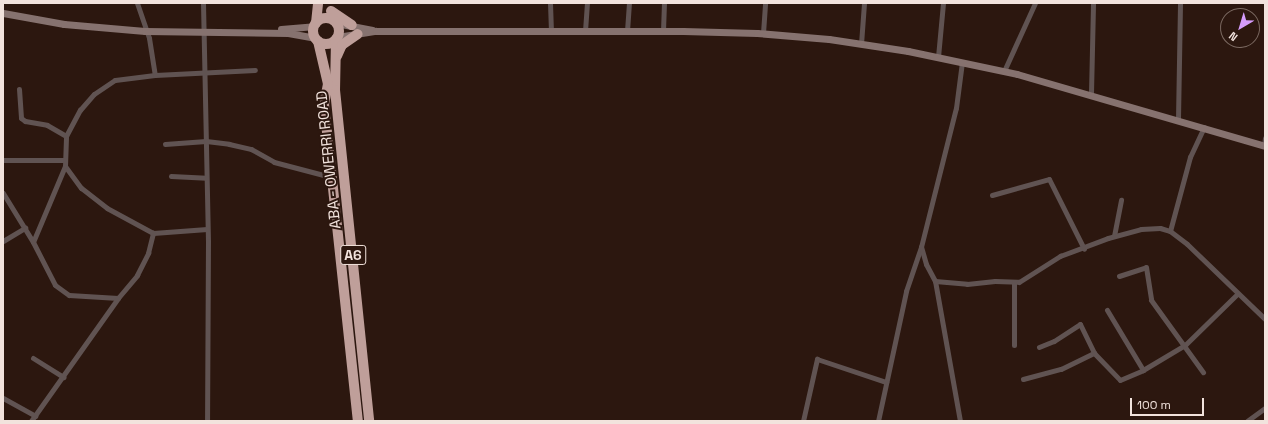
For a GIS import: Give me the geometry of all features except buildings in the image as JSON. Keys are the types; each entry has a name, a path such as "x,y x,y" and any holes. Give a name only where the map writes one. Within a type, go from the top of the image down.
{"highway":[{"name":"ABA - OWERRI ROAD","path":"318,3 315,24 316,39 328,84 324,104 358,420"},
{"name":"ABA - OWERRI ROAD","path":"332,14 338,30 334,66 369,420"},
{"path":"315,24 332,14 355,30 342,45 334,66"},
{"path":"316,39 325,44 337,38"},
{"path":"358,420 369,420"}],"main road":[{"path":"3,13 64,24 145,31 256,34 288,33 316,39"},
{"path":"256,34 271,29 315,24"},
{"path":"355,30 376,31"},
{"path":"337,38 355,30 663,31 762,33 861,44 938,57 1004,71 1091,93 1178,120 1265,143"}],"street":[{"path":"137,3 145,31 149,38 155,75"},
{"path":"203,3 208,229 207,421"},
{"path":"550,3 551,31"},
{"path":"585,31 587,3"},
{"path":"628,31 629,3"},
{"path":"663,31 664,3"},
{"path":"762,33 765,3"},
{"path":"861,44 864,3"},
{"path":"938,57 943,3"},
{"path":"1004,71 1035,3"},
{"path":"1091,93 1093,3"},
{"path":"1178,120 1180,3"},
{"path":"878,421 906,291 921,247 956,108 962,62"},
{"path":"208,229 153,232 107,208 81,188 65,166 66,136 80,110 100,91 115,80 155,75 255,70"},
{"path":"18,89 21,118 25,121 47,125 66,136"},
{"path":"1170,231 1190,157 1204,127"},
{"path":"165,144 206,141 251,149 274,162 331,178"},
{"path":"3,160 64,160"},
{"path":"34,242 65,166"},
{"path":"172,176 206,178"},
{"path":"992,195 1049,179 1084,249"},
{"path":"3,192 34,242 54,285 69,295 118,298"},
{"path":"1114,236 1121,200"},
{"path":"3,241 25,228"},
{"path":"935,281 967,284 995,281 1014,282 1060,256 1084,249 1114,236 1141,229 1160,228 1170,231 1222,276 1237,294 1265,319"},
{"path":"3,398 33,419 118,298 137,275 148,253 153,232"},
{"path":"921,247 926,264 935,281 960,421"},
{"path":"1119,276 1146,266 1151,300 1185,344 1203,372"},
{"path":"1014,282 1014,345"},
{"path":"1039,347 1054,341 1080,324 1094,353 1120,380 1143,370 1185,344 1237,294"},
{"path":"1107,310 1143,370"},
{"path":"1023,379 1061,368 1094,353"},
{"path":"33,358 63,377"},
{"path":"803,421 817,360 886,382"},
{"path":"1247,421 1265,408"}]}
